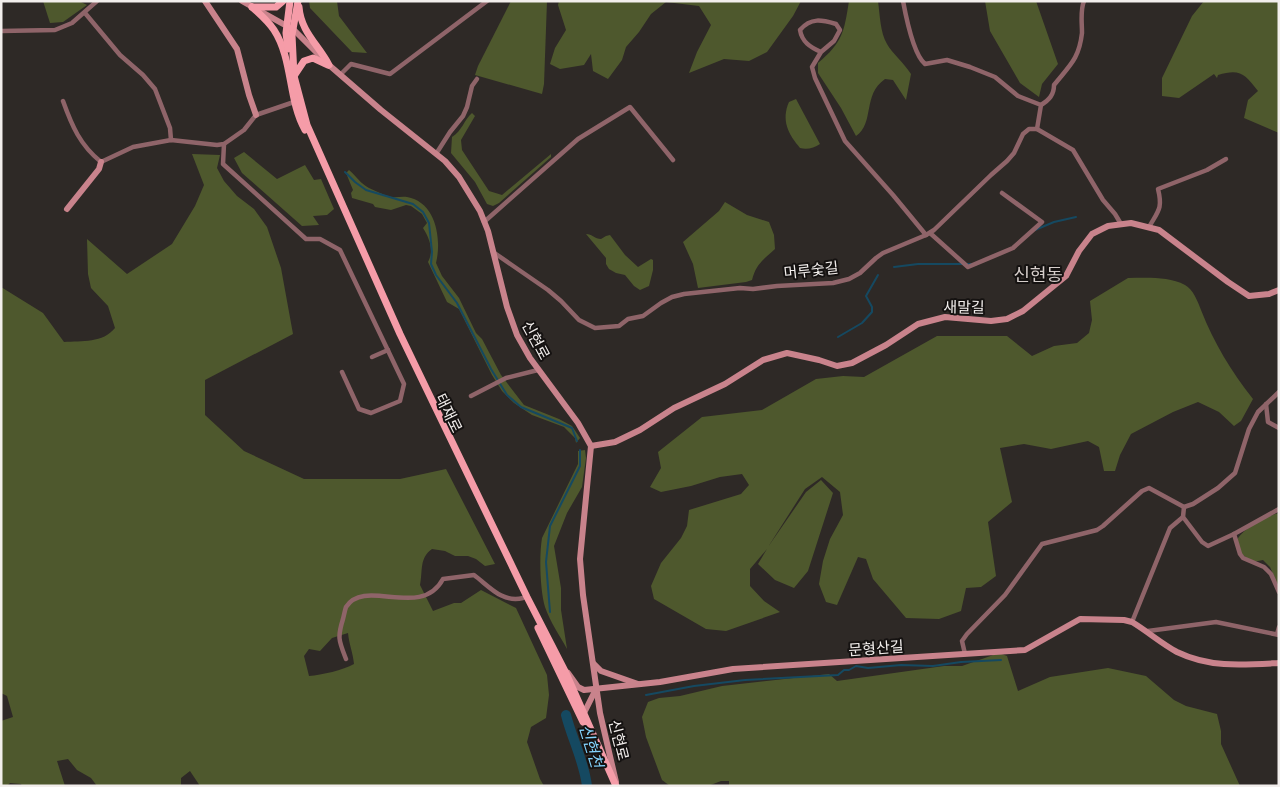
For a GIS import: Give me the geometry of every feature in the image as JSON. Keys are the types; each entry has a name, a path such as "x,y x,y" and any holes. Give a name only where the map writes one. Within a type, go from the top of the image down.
{"main road":[{"path":"252,8 276,7 283,1"},
{"path":"290,1 290,27"},
{"path":"290,27 298,1"},
{"path":"298,1 303,27 329,65"},
{"path":"252,8 268,22 277,36 292,79 294,102 308,136"},
{"name":"태재로","path":"290,27 289,42 292,79 308,136 397,336 615,786"},
{"path":"292,79 304,61 313,58 329,65"},
{"name":"태재로","path":"292,79 307,125 385,302 527,597 565,670 581,714"}],"street":[{"path":"1,32 55,30 72,23 97,1"},
{"name":"신현로","path":"242,1 290,27 340,75 445,161 459,177 480,211 517,335 538,370 578,423 591,446 580,559 596,688 615,786"},
{"path":"340,75 351,64 390,74 487,1"},
{"path":"904,1 914,44 920,60 925,64 947,60 970,67 995,77 1018,96 1041,105"},
{"path":"1084,1 1082,6 1082,33 1078,55 1054,84 1054,90 1050,99 1041,105 1037,129 1073,150 1103,200 1121,224"},
{"path":"207,2 237,49 256,115"},
{"path":"85,13 120,55 143,75 155,89 170,128 172,140"},
{"path":"821,52 807,45 801,36 800,30 805,23 824,20 836,24 840,30 834,40 821,52 812,67 813,73 845,141 928,234 968,267 1013,248 1042,222 1002,193"},
{"path":"436,154 463,116 472,86 477,79"},
{"path":"63,101 71,126 88,152 101,162"},
{"path":"67,209 99,169 101,162 133,147 172,140 217,145 224,144 244,130 256,115 294,102"},
{"path":"484,222 578,139 630,107 673,160"},
{"name":"머루숯길","path":"493,252 548,290 579,320 595,328 619,326 628,319 643,316 672,297 684,294 740,288 753,290 833,283 850,279 883,253 928,234 1007,161 1014,153 1023,134 1029,129 1037,129"},
{"path":"224,144 223,164 306,239 320,238 340,250 404,384 400,400 371,413 359,409 342,372"},
{"path":"1148,227 1160,209 1158,189 1207,170 1226,160"},
{"name":"새말길","path":"591,446 615,442 640,430 674,408 725,384 762,360 787,353 837,366 852,363 886,345 918,324 945,316 991,321 1007,319 1023,311 1066,276 1079,252 1092,234 1108,226 1131,223 1159,230 1249,296 1269,294 1279,290"},
{"path":"372,357 388,350"},
{"path":"471,396 506,378 538,370"},
{"path":"965,654 962,641 1005,595 1042,544 1097,530 1142,491 1149,488 1184,507 1193,504 1218,488 1235,473 1249,429 1258,412 1279,392"},
{"path":"1266,404 1268,422 1279,428"},
{"path":"1184,507 1183,517 1202,542 1208,546 1279,509"},
{"path":"1132,622 1170,528 1183,517"},
{"path":"1234,534 1243,558 1264,567 1272,574 1279,592"},
{"path":"346,659 338,640 346,608 356,598 383,596 410,600 438,587 443,579 474,576 496,594 507,599 523,598"},
{"name":"문형산길","path":"565,670 578,687 584,690 642,685 733,669 1024,650 1080,619 1124,620 1132,622 1176,651 1205,662 1232,666 1279,663"},
{"path":"1148,631 1216,622 1278,634 1279,627"},
{"path":"593,663 600,671 642,685"},
{"path":"581,714 596,688"}],"green space":[{"path":"43,1 79,1 87,5 63,22 50,23"},
{"path":"309,1 337,1 339,16 367,53 352,52 310,8"},
{"path":"511,1 547,1 542,94 475,75"},
{"path":"559,1 801,1 793,16 767,52 749,61 724,59 689,73 711,25 699,6 666,2 651,14 626,47 622,60 608,79 593,71 591,54 584,65 560,69 550,64 555,48 566,30 558,5"},
{"path":"849,1 878,1 885,39 889,47 911,74 906,100 893,80 885,79 878,86 873,93 865,124 856,136 841,108 818,73 818,63 833,49 841,36 846,21"},
{"path":"985,1 1036,1 1058,64 1042,84 1039,97 1020,83 990,31"},
{"path":"1204,1 1279,1 1279,133 1244,118 1248,100 1258,91 1241,74 1226,73 1218,75 1217,78 1214,74 1179,98 1162,96 1162,78 1192,16"},
{"path":"796,99 820,144 813,148 800,148 789,132 786,121 787,109 789,102"},
{"path":"472,113 475,116 461,140 462,150 489,191 502,195 551,154 551,157 499,203 493,206 487,204 475,182 451,153 452,137"},
{"path":"244,152 277,179 305,165 314,180 321,179 334,209 327,215 313,216 319,225 302,226 242,173 234,158"},
{"path":"192,154 220,155 217,168 224,181 237,196 254,209 267,227 281,268 293,334 205,380 205,415 244,451 304,479 400,479 446,469 495,564 485,566 468,556 455,556 445,551 432,549 423,561 420,585 433,611 454,603 461,603 481,590 516,608 547,675 549,695 546,718 531,727 527,742 544,786 200,786 190,771 181,778 181,786 97,786 91,778 77,770 68,759 57,761 65,786 22,786 21,784 10,783 7,786 1,786 1,721 13,717 7,696 1,693 1,287 43,313 64,342 98,339 110,333 115,328 108,306 91,288 88,274 87,239 127,274 172,244 195,206 204,185","holes":["348,633 354,664 332,672 309,676 304,656 309,649 320,651 332,638"]},
{"path":"349,170 369,188 391,197 407,197 417,200 425,206 435,223 437,233 438,253 436,263 442,276 459,298 476,333 482,339 501,375 524,405 572,426 580,438 576,443 575,438 564,427 532,415 514,403 502,391 459,309 447,302 428,262 431,254 430,245 428,236 423,228 427,223 422,214 411,206 406,205 391,210 375,207 373,204 352,198 351,193 353,190 346,173"},
{"path":"725,202 747,215 769,222 774,235 775,249 758,266 752,280 698,288 693,264 683,242 719,211"},
{"path":"586,234 601,239 610,235 625,255 638,267 651,259 653,260 653,270 649,286 640,290 625,275 609,269 606,264 606,258"},
{"path":"1128,278 1171,280 1190,289 1224,356 1237,378 1253,399 1241,421 1234,426 1219,412 1198,402 1173,412 1131,434 1120,455 1115,471 1104,471 1099,447 1088,441 1051,449 1024,444 1000,448 1012,502 988,522 996,576 981,587 966,588 961,611 939,619 906,618 873,579 866,559 858,557 837,605 826,602 819,584 823,561 830,539 843,515 840,492 822,477 805,489 768,547 806,492 821,480 833,493 808,571 794,588 775,580 758,564 767,549 750,569 750,586 764,601 780,612 726,631 706,629 654,599 651,586 661,563 681,538 687,526 689,510 741,494 749,485 742,474 720,477 691,486 661,492 650,487 661,468 658,452 702,417 762,410 816,379 843,376 864,377 937,336 1007,336 1032,356 1054,346 1077,343 1089,333 1092,320 1090,301"},
{"path":"585,450 586,458 582,487 567,513 554,546 561,588 561,610 567,649 552,623 543,600 540,563 541,545 542,538 578,464 578,451"},
{"path":"1279,513 1279,587 1270,567 1263,560 1253,562 1244,556 1237,549 1236,543 1239,537 1251,526"},
{"path":"999,653 1007,656 1018,691 1050,677 1108,668 1146,676 1174,700 1186,706 1217,714 1221,731 1221,744 1240,786 729,786 729,781 721,781 708,786 670,786 662,780 646,737 642,717 648,702 659,698 680,696 722,686 829,674 837,681 944,666 962,666"}],"waterway":[{"path":"345,172 366,190 413,204 423,212 429,223 432,252 431,264 436,275 457,303 491,369 507,395 521,407 572,428 577,441"},
{"path":"1035,230 1054,222 1076,217"},
{"path":"894,267 918,264 971,264"},
{"path":"838,337 862,323 872,312 872,307 866,296 878,275"},
{"path":"550,612 546,562 550,526 580,466 580,450"},
{"path":"646,695 694,686 745,680 838,675 844,670 849,670 856,666 868,668 901,665 933,666 961,662 1001,660"},
{"name":"신현천","path":"566,715 587,786"}],"district":[{"name":"신현동","path":"1038,274"}]}
